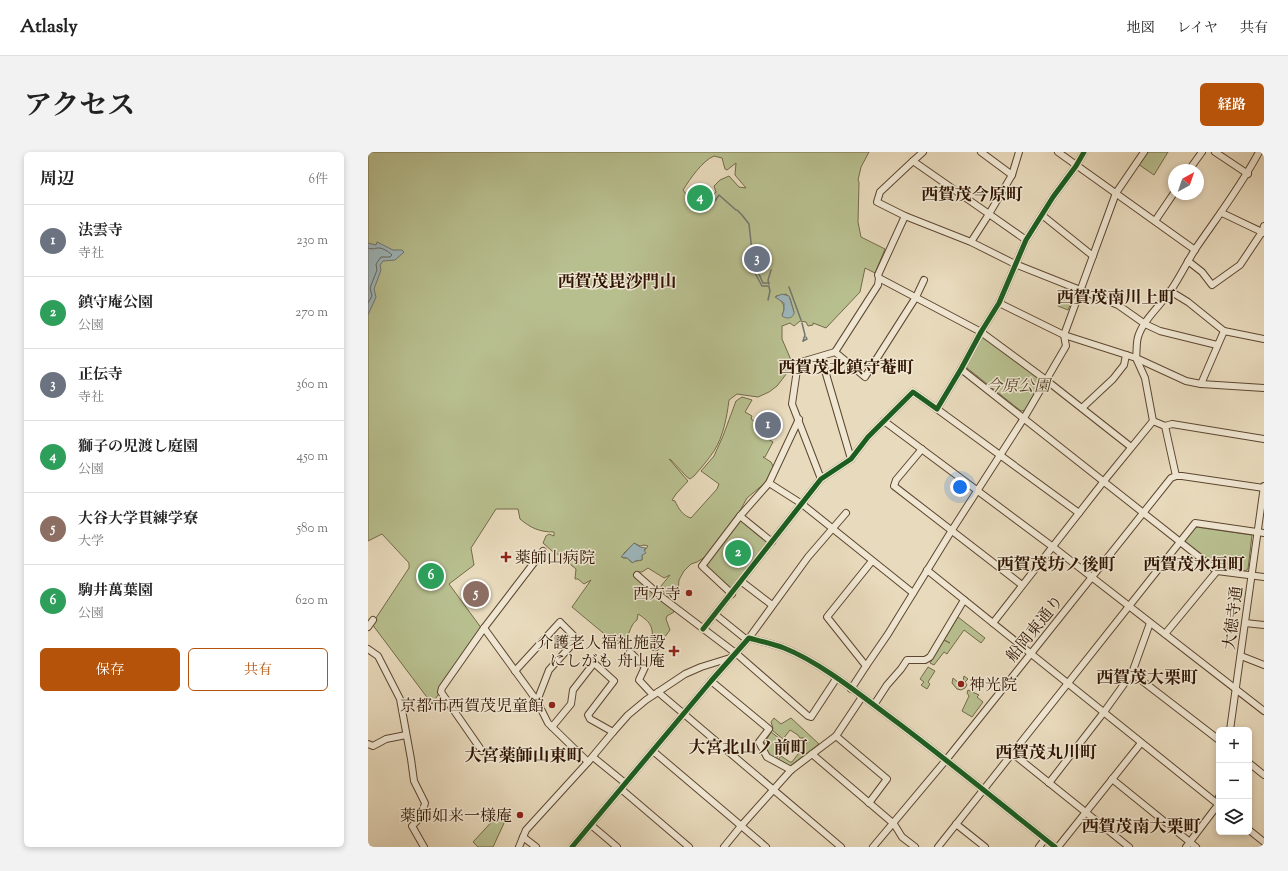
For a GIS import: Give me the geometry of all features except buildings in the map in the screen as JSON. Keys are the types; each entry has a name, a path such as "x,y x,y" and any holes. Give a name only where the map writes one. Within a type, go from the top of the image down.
{"street":[{"path":"923,152 880,192 877,202 904,216 971,242 1015,264 1118,305 1160,332 1217,345"},
{"path":"980,152 1012,175"},
{"path":"971,242 1012,175 1019,152"},
{"path":"1058,152 1195,250"},
{"path":"936,409 999,303 1026,240 1084,152"},
{"path":"851,689 888,634 952,530 1024,418 1066,346 1064,335 1116,193 1144,152"},
{"path":"1194,164 1202,152"},
{"path":"1214,152 1248,174"},
{"path":"1153,421 1145,378 1136,358 1138,338 1142,328 1170,291 1195,250 1248,174 1259,152"},
{"path":"913,161 1026,240"},
{"path":"1155,221 1169,200"},
{"path":"1188,261 1202,272 1212,285 1240,265 1263,230 1222,213"},
{"path":"1042,215 1093,256"},
{"path":"821,479 792,404 798,363 835,352 878,285 878,275 904,216"},
{"path":"879,278 981,332 1046,380 1131,447"},
{"path":"835,352 865,377 916,297 924,280"},
{"path":"1170,291 1188,302 1224,330 1264,339"},
{"path":"999,303 1064,335 1136,358 1186,381 1201,384 1264,388"},
{"path":"1201,384 1224,330"},
{"path":"1082,408 1113,379 1124,365 1126,355"},
{"path":"821,357 851,459"},
{"path":"961,369 1104,480 1217,571 1264,577"},
{"path":"704,629 821,479 851,459 868,437 913,392 1080,513"},
{"path":"732,594 702,566 740,516 769,482 799,419"},
{"path":"884,421 1053,547 1264,711"},
{"path":"1153,421 1165,426 1172,424 1264,439"},
{"path":"993,623 1080,513 1104,480 1153,421"},
{"path":"1165,426 1176,476 1264,488"},
{"path":"922,449 896,480 894,486 1022,585"},
{"name":"船岡東通り","path":"872,847 894,824 946,760 1166,482 1176,476"},
{"path":"769,482 802,504 913,593"},
{"name":"大徳寺通","path":"1230,727 1251,575 1261,533 1264,488"},
{"path":"572,847 748,639 794,579 808,557 846,513"},
{"path":"740,516 772,542"},
{"path":"938,847 1195,523 1261,533"},
{"path":"482,751 441,692 442,688 484,628 543,551"},
{"path":"866,666 827,617 872,561"},
{"path":"927,570 1216,803"},
{"path":"1165,634 1217,571"},
{"path":"636,575 704,629 733,656 811,718 836,679"},
{"path":"742,582 772,606"},
{"path":"874,705 887,684 907,660 925,660 930,657 964,600"},
{"path":"716,615 748,639 787,649 812,662 874,705 946,760 1054,847"},
{"path":"368,627 373,620"},
{"path":"515,671 560,622 577,639 549,670 537,701"},
{"path":"1049,783 1132,673 1150,623"},
{"path":"1245,623 1264,625"},
{"path":"484,628 537,701 548,723 588,762"},
{"path":"368,649 378,656 400,699 414,781 425,803 421,817 412,826 424,847"},
{"path":"630,652 645,667 639,680 655,694 683,714 841,847"},
{"path":"519,847 526,830 593,757 628,715 655,694 685,674 733,656"},
{"path":"1241,656 1264,665"},
{"path":"552,727 571,704 573,690 594,663 614,681 588,715 590,719 613,732"},
{"path":"1132,673 1216,738"},
{"path":"711,681 769,729 760,742 767,758 791,770"},
{"path":"724,847 791,770 836,736 862,697"},
{"path":"368,744 373,746 386,739 406,735"},
{"path":"836,736 887,779 869,803"},
{"path":"1058,847 1141,743"},
{"path":"652,751 766,847"},
{"path":"812,754 894,824 902,837 915,847"},
{"path":"1012,754 1129,847"},
{"path":"593,757 690,847"},
{"path":"1252,765 1264,775"},
{"path":"1112,779 1188,844 1196,847"},
{"path":"1188,844 1216,808"},
{"path":"591,824 617,847"},
{"path":"956,824 985,847"},
{"path":"1252,832 1264,842"},
{"path":"523,837 536,847"},
{"path":"1039,847 1045,840"}],"green space":[{"path":"368,152 869,152 861,167 858,180 858,222 861,237 885,249 875,273 865,268 860,292 826,328 813,323 813,325 808,326 806,322 800,321 794,326 790,323 782,326 782,339 791,360 787,373 777,386 769,392 758,397 737,394 729,400 720,440 709,458 694,476 690,479 687,477 669,459 688,481 672,500 675,501 683,514 691,518 717,489 719,484 701,471 714,456 736,401 742,397 752,400 745,412 752,416 751,419 759,424 755,431 773,442 765,457 763,457 771,462 774,468 765,483 747,498 732,525 705,557 691,564 684,571 679,580 678,592 667,600 661,586 670,575 664,578 648,568 642,572 635,572 636,576 673,609 674,612 667,616 666,619 670,630 664,638 661,647 657,651 652,650 652,629 650,625 638,614 637,620 632,626 626,639 623,638 621,641 614,642 572,607 591,580 584,584 578,579 575,579 576,569 543,543 546,536 549,534 554,536 554,532 536,529 528,525 520,519 518,509 496,509 471,548 474,565 449,584 482,629 432,704 372,624 409,568 409,563 382,534 368,541","holes":["714,156 722,158 725,169 727,170 736,163 735,175 746,188 739,187 729,176 720,180 714,186 716,192 698,210 683,190 701,166","786,294 790,298 794,312 782,315 784,307 782,302 776,296","634,543 640,546 648,546 642,554 642,560 631,562 627,558 623,558 624,553"]},
{"path":"1146,152 1168,152 1154,175 1138,164"},
{"path":"704,189 710,195 698,206 692,199"},
{"path":"1066,286 1074,290 1075,293 1068,310 1058,306"},
{"name":"今原公園","path":"984,337 1040,378 1040,383 1025,410 1021,411 967,368 966,365 981,338"},
{"path":"742,520 768,543 733,589 730,589 707,567 707,563 739,521"},
{"path":"1196,527 1252,535 1248,569 1245,571 1219,568 1184,541"},
{"path":"958,617 985,638 981,643 964,630 947,654 944,652 934,665 930,663"},
{"path":"928,667 935,671 928,682 930,684 927,689 921,685 924,682 920,679"},
{"path":"964,676 968,679 965,682 967,685 961,690 957,689 952,683 953,678 960,684 963,681"},
{"path":"968,690 979,695 977,697 983,702 972,717 962,711 969,696 967,693"},
{"path":"774,718 781,724 791,718 819,744 790,766 778,760 781,756 792,762 808,741 804,738 800,738 790,730 783,739 772,730 773,728 771,722"},
{"path":"771,732 783,741 778,746 783,749 776,759 769,756 764,744"},
{"path":"497,816 505,821 493,847 478,847 473,842"}],"water":[{"path":"377,242 393,250 402,250 404,252 395,260 383,261 380,265 381,270 374,289 376,297 368,315 368,243 376,245"},
{"path":"782,294 789,296 794,312 793,316 790,318 782,316 784,303 775,297"},
{"path":"634,543 640,547 646,548 644,550 646,553 642,555 642,560 635,561 633,563 627,558 621,557"}],"waterway":[{"path":"715,201 719,195 736,210"},
{"path":"737,210 749,224 754,270"},
{"path":"769,284 768,280 771,270"},
{"path":"758,272 763,283 769,283"},
{"path":"755,273 762,286 769,286"},
{"path":"768,300 770,291 769,287"},
{"path":"789,287 801,320"},
{"path":"802,323 805,335 803,341"},
{"path":"803,341 807,339 806,337"}],"cycle path":[{"path":"703,629 821,479 851,459 868,437 913,392 937,409 999,303 1026,240 1084,152"},
{"path":"572,847 711,681 749,638 784,648 828,672 937,753 1055,847"}],"place":[{"name":"獅子の児渡し庭園","path":"700,198"},
{"name":"正伝寺","path":"757,259"},
{"name":"法雲寺","path":"768,425"},
{"name":"鎮守庵公園","path":"738,553"},
{"name":"薬師山病院","path":"506,557"},
{"name":"駒井萬葉園","path":"431,576"},
{"name":"西方寺","path":"689,593"},
{"name":"大谷大学貫練学寮","path":"476,594"},
{"name":"介護老人福祉施設 にしがも 舟山庵","path":"674,651"},
{"name":"神光院","path":"961,684"},
{"name":"京都市西賀茂児童館","path":"552,705"},
{"name":"薬師如来一様庵","path":"520,815"}],"district":[{"name":"西賀茂今原町","path":"972,194"},
{"name":"西賀茂毘沙門山","path":"617,281"},
{"name":"西賀茂南川上町","path":"1116,297"},
{"name":"西賀茂北鎮守菴町","path":"846,367"},
{"name":"西賀茂坊ノ後町","path":"1056,564"},
{"name":"西賀茂水垣町","path":"1194,564"},
{"name":"西賀茂大栗町","path":"1147,677"},
{"name":"大宮北山ノ前町","path":"748,747"},
{"name":"西賀茂丸川町","path":"1046,752"},
{"name":"大宮薬師山東町","path":"524,755"},
{"name":"西賀茂南大栗町","path":"1141,826"}]}
